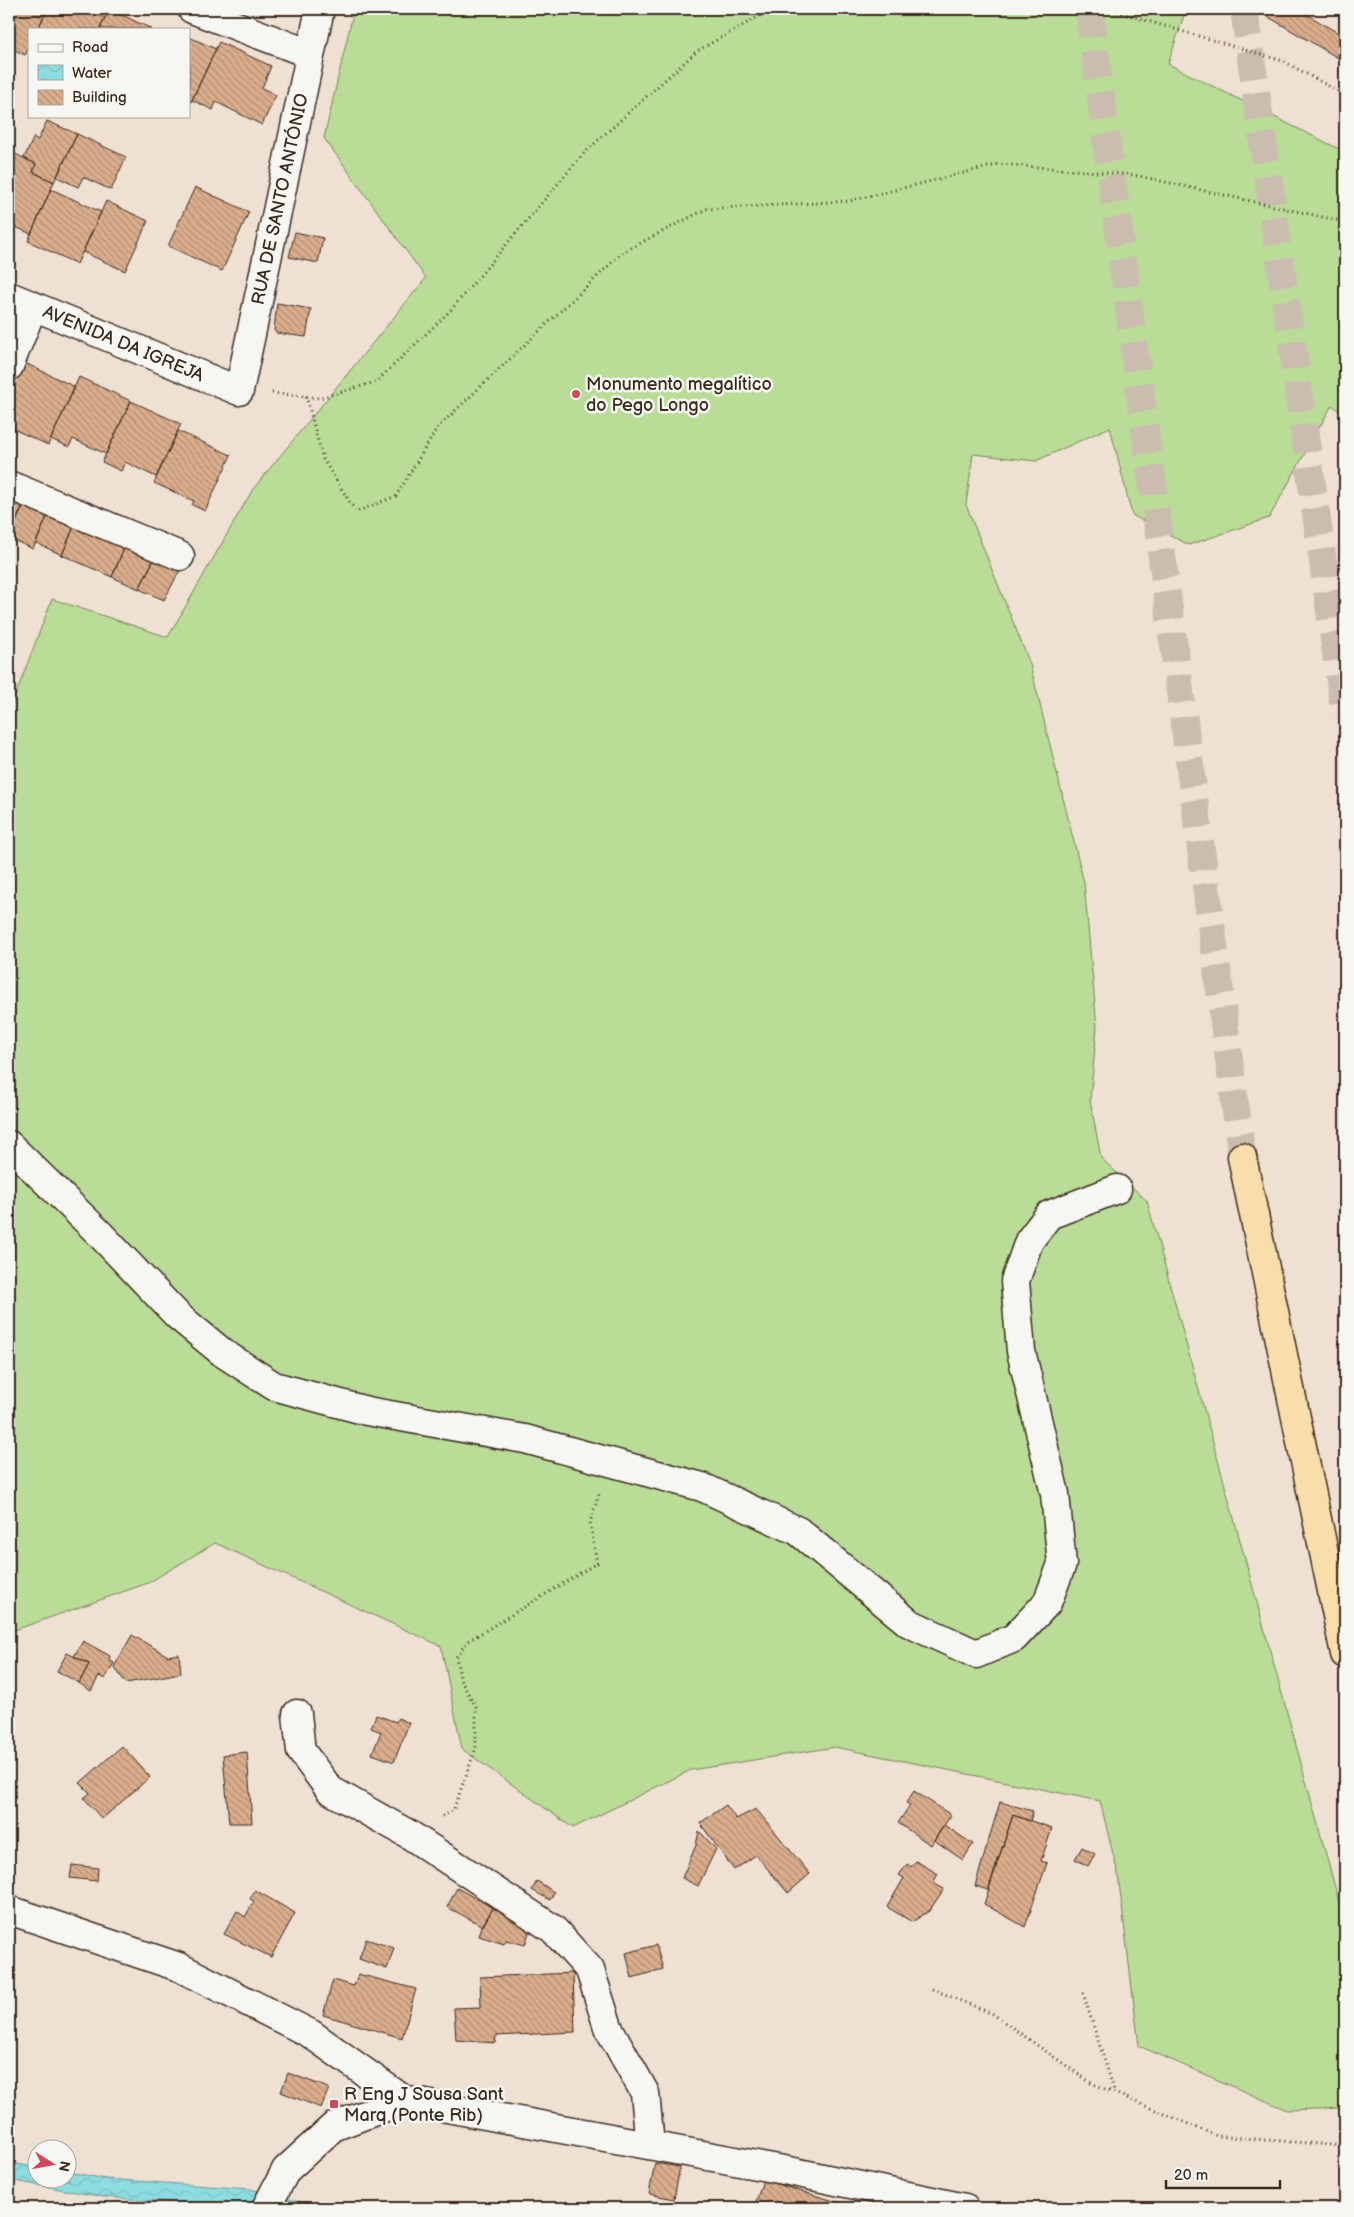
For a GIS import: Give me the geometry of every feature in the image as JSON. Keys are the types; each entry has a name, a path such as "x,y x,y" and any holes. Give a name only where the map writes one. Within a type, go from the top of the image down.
{"highway":[{"path":"1242,1157 1345,1654"}],"street":[{"path":"192,9 310,54"},
{"name":"RUA DE SANTO ANTÓNIO","path":"239,390 320,9"},
{"path":"9,366 21,301"},
{"name":"AVENIDA DA IGREJA","path":"21,301 239,390"},
{"path":"9,485 180,556"},
{"path":"9,1145 98,1232 178,1316 223,1353 274,1386 367,1411 525,1439 702,1487 798,1530 909,1623 976,1654 1014,1638 1047,1603 1062,1564 1056,1494 1021,1350 1015,1281 1029,1241 1050,1215 1117,1189"},
{"path":"296,1714 301,1751 330,1790 410,1835 553,1929 590,1970 608,2027 646,2093 650,2145"},
{"path":"9,1910 179,1967 311,2034 404,2100 789,2171 920,2203 965,2208"},
{"path":"266,2208 286,2170 333,2127 404,2100"}],"path":[{"path":"239,390 320,398 376,382 450,311 584,153 697,52 772,9"},
{"path":"1107,9 1283,61 1345,95"},
{"path":"306,396 323,459 356,512 396,496 438,427 623,252 706,209 850,201 1000,164 1134,175 1345,222"},
{"path":"410,1835 422,1824 453,1812 476,1748 476,1707 461,1681 456,1658 468,1641 597,1563 590,1522 599,1494 582,1454"},
{"path":"932,1989 993,2014 1091,2084 1217,2136 1345,2146"},
{"path":"1083,1993 1115,2093"}],"green space":[{"path":"354,9 1186,9 1168,64 1345,152 1345,416 1332,405 1269,518 1189,545 1132,515 1110,427 1036,461 973,454 966,505 1030,664 1084,883 1097,1027 1090,1100 1101,1158 1147,1201 1345,1924 1345,2108 1287,2110 1139,2046 1118,1874 1100,1801 835,1747 691,1770 573,1828 462,1749 441,1646 215,1543 148,1583 9,1632 9,712 52,599 168,637 253,489 426,278 324,138"}],"water":[{"path":"9,2163 28,2166 28,2183 9,2180"},
{"path":"78,2174 106,2179 250,2189 324,2208 250,2208 104,2197 65,2190 78,2190"}],"building":[{"path":"9,9 47,9 38,28 28,28 28,50 25,55 9,47"},
{"path":"47,9 86,9 105,18 100,28 38,28"},
{"path":"109,9 150,28 100,28"},
{"path":"1262,9 1298,9 1343,36 1345,34 1345,62 1260,12"},
{"path":"190,37 216,49 190,101"},
{"path":"219,42 271,66 262,88 276,95 262,125 216,102 213,110 192,100"},
{"path":"47,121 77,134 54,182 33,172 36,164 24,158 34,137 38,140"},
{"path":"77,134 126,157 111,190 83,177 78,187 57,177"},
{"path":"9,151 36,164 33,172 54,182 31,234 9,224"},
{"path":"195,187 249,212 222,271 168,246"},
{"path":"51,189 101,212 77,264 28,241"},
{"path":"106,201 148,221 125,271 83,252"},
{"path":"295,232 323,238 318,263 289,257"},
{"path":"277,303 311,309 306,337 276,333 274,330"},
{"path":"23,362 75,387 48,445 9,427 9,393"},
{"path":"79,377 131,401 106,454 73,439 69,447 51,439"},
{"path":"131,401 181,424 156,477 125,462 121,471 102,462"},
{"path":"178,431 231,455 205,511 192,505 194,501 154,483"},
{"path":"9,495 25,502 10,532 9,531"},
{"path":"25,502 49,512 33,549 9,538"},
{"path":"49,512 75,524 62,555 36,543"},
{"path":"75,524 125,546 112,577 62,555"},
{"path":"125,546 154,559 139,589 112,577"},
{"path":"154,559 180,570 164,600 139,589"},
{"path":"132,1635 168,1656 179,1654 181,1673 126,1683 114,1667"},
{"path":"83,1641 110,1656 109,1660 114,1663 105,1679 99,1676 91,1691 79,1683 89,1664 74,1656"},
{"path":"67,1653 89,1664 79,1683 57,1671"},
{"path":"376,1715 396,1722 398,1718 409,1723 394,1762 372,1754 381,1732 371,1728"},
{"path":"122,1746 150,1777 102,1819 84,1798 90,1793 80,1783"},
{"path":"247,1752 252,1823 229,1823 223,1755"},
{"path":"914,1791 951,1815 931,1845 898,1823 910,1805 906,1803"},
{"path":"1000,1802 1033,1811 1030,1821 1013,1815 988,1890 975,1886"},
{"path":"726,1805 736,1819 756,1809 810,1874 788,1893 756,1855 734,1870 700,1823"},
{"path":"1013,1815 1052,1828 1041,1861 1047,1863 1025,1927 984,1904"},
{"path":"944,1825 973,1844 963,1860 934,1840"},
{"path":"699,1831 716,1849 698,1886 682,1878 696,1845"},
{"path":"1082,1847 1095,1854 1088,1866 1075,1859"},
{"path":"916,1861 938,1874 933,1883 944,1889 929,1911 912,1922 887,1907 904,1878 899,1875 907,1864 911,1867"},
{"path":"72,1865 98,1868 97,1881 70,1878"},
{"path":"537,1881 554,1892 550,1900 532,1890"},
{"path":"457,1888 493,1908 483,1926 447,1907"},
{"path":"255,1890 295,1913 271,1957 224,1934 237,1911 245,1917 254,1901 250,1899"},
{"path":"493,1908 530,1929 525,1945 506,1940 504,1944 479,1936 482,1926"},
{"path":"366,1939 394,1948 387,1969 359,1959"},
{"path":"656,1945 663,1969 632,1978 626,1953"},
{"path":"573,1973 575,2032 496,2036 495,2043 456,2040 454,2008 481,2007 480,1977"},
{"path":"358,1974 416,1989 402,2038 323,2015 333,1980 354,1986"},
{"path":"288,2073 329,2088 321,2108 281,2092"},
{"path":"655,2163 680,2167 674,2199 649,2194"},
{"path":"763,2180 858,2208 754,2208"}],"tunnel":[{"path":"1089,9 1242,1157"},
{"path":"1244,9 1345,716"}],"place":[{"name":"Monumento megalítico do Pego Longo","path":"576,394"},
{"name":"R Eng J Sousa Sant Marq (Ponte Rib)","path":"334,2104"}]}
